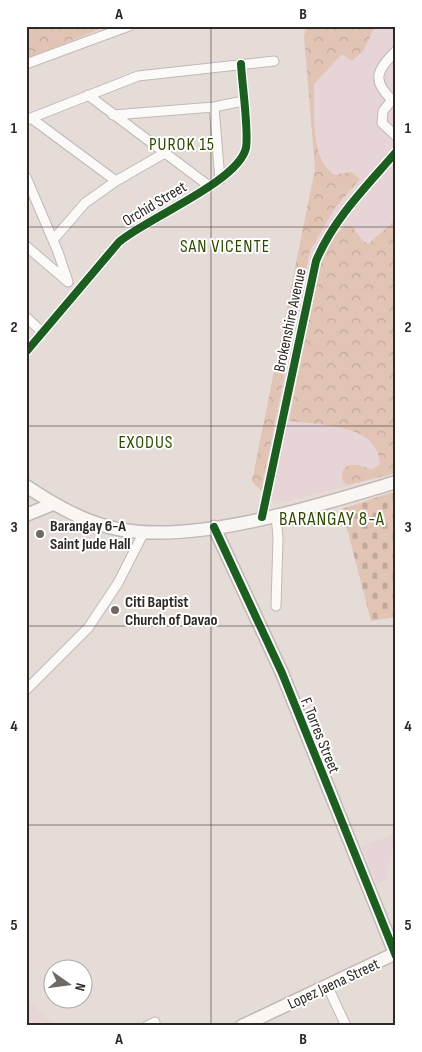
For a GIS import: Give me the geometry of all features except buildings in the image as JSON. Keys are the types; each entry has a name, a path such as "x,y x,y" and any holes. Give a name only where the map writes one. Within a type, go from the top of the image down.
{"main road":[{"path":"26,486 53,504 99,524 123,530 168,532 214,527 276,514 396,482"},
{"path":"26,515 53,504"},
{"name":"F. Torres Street","path":"214,527 285,682 395,955"},
{"name":"Lopez Jaena Street","path":"242,1026 395,955"}],"street":[{"path":"26,64 124,27"},
{"path":"396,51 382,67 378,78 379,88 392,100 383,111 381,119 384,127 396,136"},
{"path":"29,119 138,76 274,61"},
{"name":"Orchid Street","path":"26,352 110,250 126,236 220,180 238,162 246,150 242,64"},
{"path":"88,95 163,154 209,186"},
{"path":"113,115 214,107 243,101"},
{"path":"214,107 220,180"},
{"path":"29,119 116,182"},
{"name":"Brokenshire Avenue","path":"262,517 316,261 335,224 347,207 396,152"},
{"path":"53,240 85,203 163,154"},
{"path":"26,177 53,240 68,282"},
{"path":"26,246 77,290"},
{"path":"26,318 42,332"},
{"path":"276,514 278,544 276,606"},
{"path":"26,690 74,644 103,607 144,532"},
{"path":"327,985 346,1026"}],"shaded area":[{"path":"303,26 396,26 396,474 276,504 252,481 315,169"},
{"path":"396,833 386,880 376,884 362,846"},
{"path":"26,998 55,1026 26,1026"}],"green space":[{"path":"26,26 108,26 26,59"},
{"path":"307,26 375,26 364,50 352,61 342,54 314,84 314,121 320,157 334,175 351,172 360,179 335,208 310,251 261,491 252,481 315,169 304,36"},
{"path":"396,217 396,328 393,332 396,344 396,473 348,485 343,482 342,475 346,467 355,465 371,470 380,464 377,451 369,441 358,433 345,429 289,421 320,263 335,235 345,226 352,226 363,241 369,244"},
{"path":"396,491 396,617 371,621 342,509"}],"cycle path":[{"path":"26,352 119,242 132,232 210,186 227,174 239,161 246,148 247,140 241,64"},
{"path":"262,517 316,261 323,245 341,217 396,152"},
{"path":"214,527 282,673 396,956"}],"place":[{"name":"Barangay 6-A Saint Jude Hall","path":"40,534"},
{"name":"Citi Baptist Church of Davao","path":"115,610"}],"district":[{"name":"PUROK 15","path":"182,144"},
{"name":"SAN VICENTE","path":"225,246"},
{"name":"EXODUS","path":"146,442"},
{"name":"BARANGAY 8-A","path":"332,518"}]}
